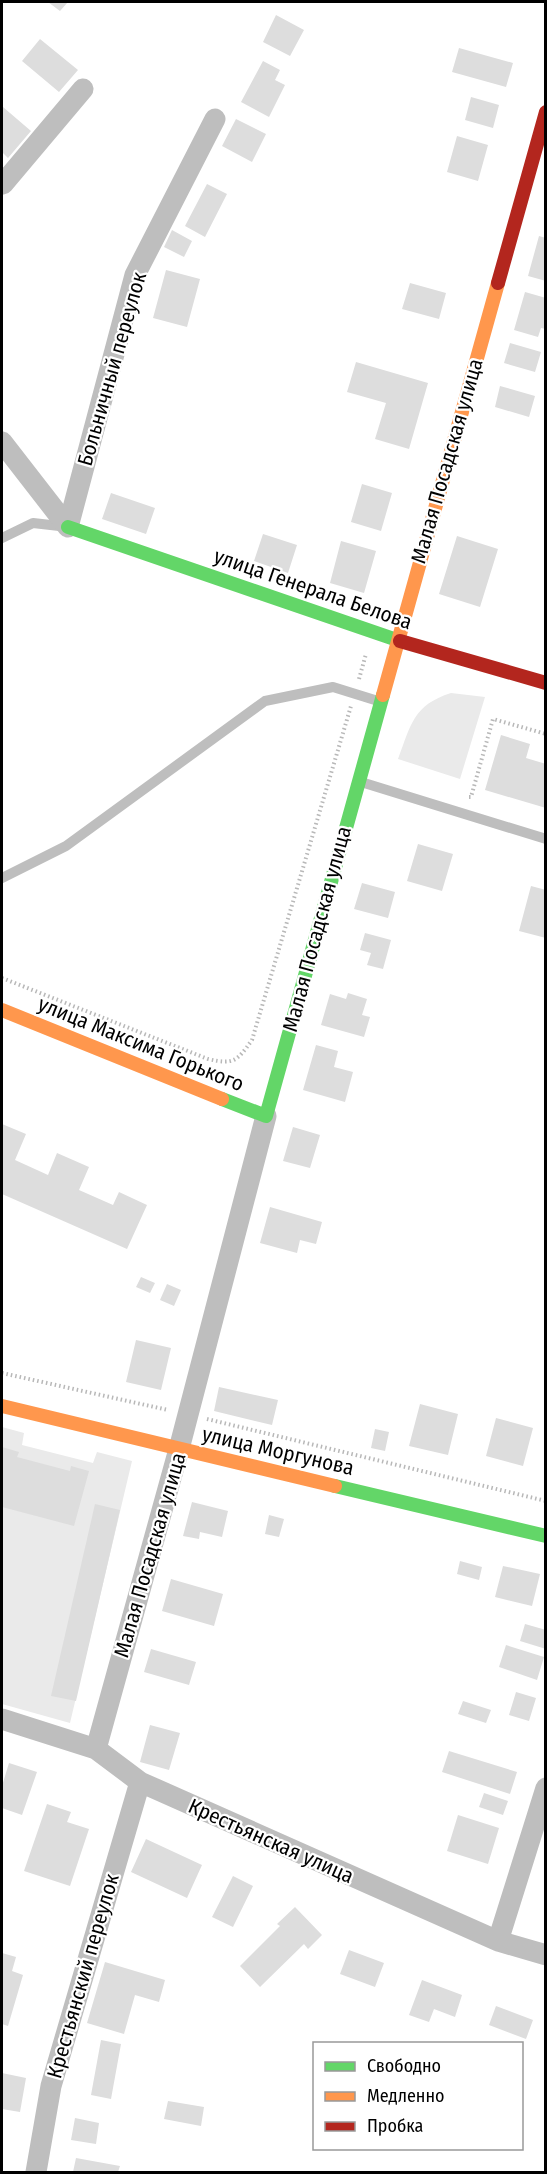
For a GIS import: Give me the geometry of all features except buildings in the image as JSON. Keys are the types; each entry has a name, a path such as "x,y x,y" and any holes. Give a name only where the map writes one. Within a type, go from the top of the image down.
{"main road":[{"name":"Малая Посадская улица","path":"266,1116 380,702 390,638 546,112"},
{"name":"улица Генерала Белова","path":"68,527 390,638 546,683"},
{"name":"улица Максима Горького","path":"2,1010 266,1116"},
{"name":"улица Моргунова","path":"2,1406 546,1536"}],"street":[{"path":"2,185 83,89"},
{"name":"Больничный переулок","path":"68,527 135,275 215,119"},
{"path":"2,442 68,527"},
{"name":"Малая Посадская улица","path":"96,1749 189,1415 266,1116"},
{"name":"Крестьянская улица","path":"2,1719 96,1749 140,1782 498,1941 546,1955"},
{"name":"Крестьянский переулок","path":"36,2172 51,2086 140,1782"},
{"path":"498,1941 546,1788"}],"lane":[{"path":"2,538 33,523 68,527"},
{"path":"2,878 66,846 265,701 333,687 380,702"},
{"path":"358,781 546,839"}],"path":[{"path":"2,978 208,1059 227,1064 239,1058 252,1040 367,650 390,638"},
{"path":"460,794 471,797 493,719 546,734"},
{"path":"336,756 363,764"},
{"path":"2,1373 189,1415 546,1501"}],"shaded area":[{"path":"451,693 485,697 460,779 398,759 410,726 421,710 438,698"},
{"path":"2,1427 24,1433 22,1445 93,1463 97,1452 132,1461 70,1723 2,1704"}],"traffic: fast":[{"path":"68,527 400,641"},
{"path":"222,1099 266,1116 383,695"},
{"path":"335,1486 546,1536"}],"traffic: slow":[{"path":"383,695 498,283"},
{"path":"2,1010 222,1099"},
{"path":"2,1406 335,1486"}],"traffic: jam":[{"path":"498,283 546,112"},
{"path":"400,641 546,683"}]}
